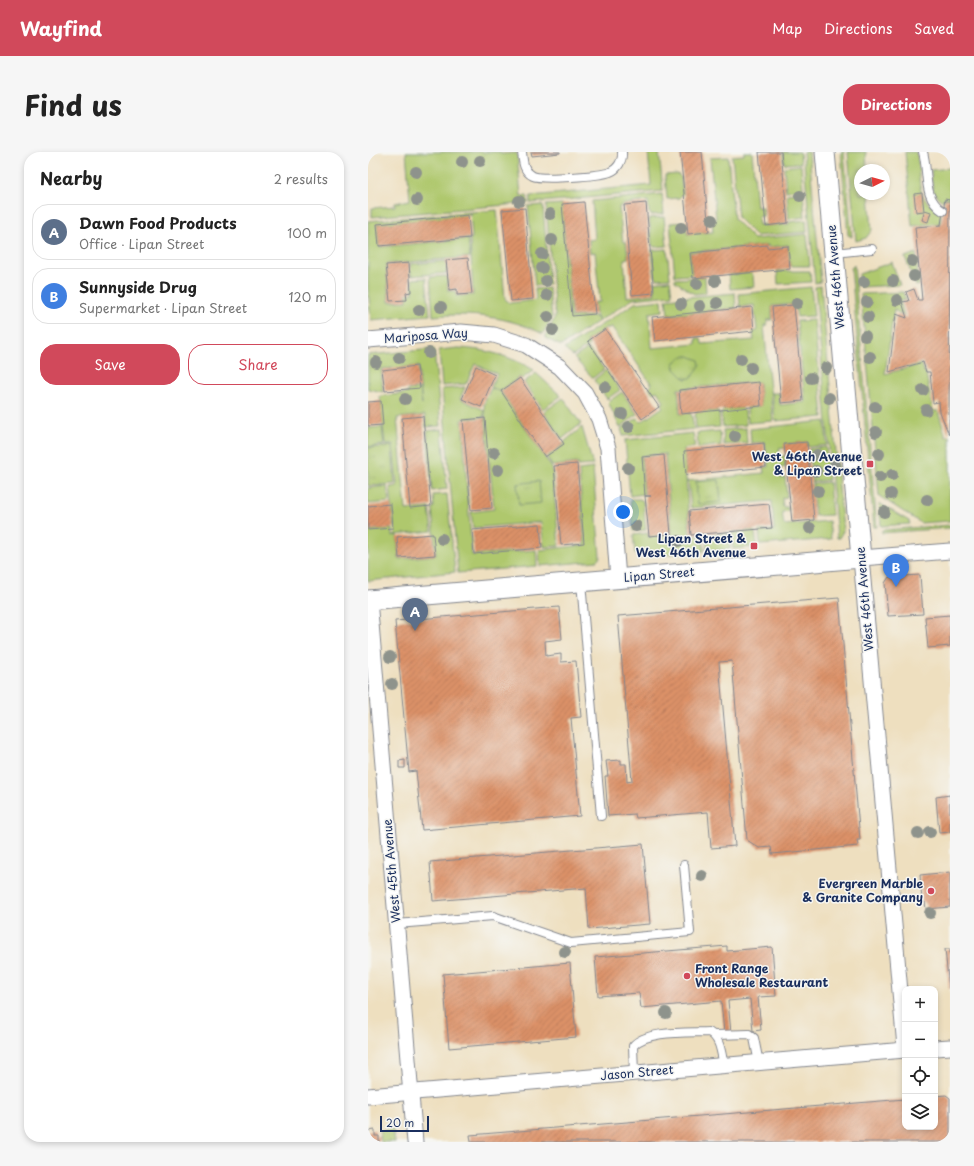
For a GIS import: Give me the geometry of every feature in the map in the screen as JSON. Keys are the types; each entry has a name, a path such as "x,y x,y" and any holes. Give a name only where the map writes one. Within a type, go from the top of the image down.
{"street":[{"name":"West 46th Avenue","path":"825,152 903,1022"},
{"name":"Mariposa Way","path":"368,340 461,332 494,335 526,345 560,367 585,393 599,419 608,448 618,579"},
{"name":"Lipan Street","path":"369,600 950,551"},
{"name":"West 45th Avenue","path":"369,600 415,1142"},
{"name":"Jason Street","path":"368,1096 902,1050"}],"lane":[{"path":"522,152 524,166 527,171 532,176 545,179 611,172 620,163 622,152"},
{"path":"923,152 930,197 937,207 943,211"},
{"path":"834,253 872,249"},
{"path":"581,582 601,816"},
{"path":"397,924 493,916 571,942 690,932 684,865"},
{"path":"634,1074 633,1046 642,1038 653,1035 709,1032 716,1035 749,1034 754,1038 759,1063"},
{"path":"716,1035 719,1041 724,1066"}],"green space":[{"path":"406,152 517,153 521,196 527,196 528,203 372,217 372,208 395,206 395,203 410,200"},
{"path":"648,152 659,152 663,191 530,203 530,196 651,185"},
{"path":"744,152 752,152 757,207 763,207 763,216 758,217 759,225 789,224 789,222 806,220 807,232 756,236 738,218 732,156 744,155"},
{"path":"783,152 800,152 801,163 784,164"},
{"path":"803,152 809,152 821,282 815,283"},
{"path":"841,152 844,152 852,237 848,235"},
{"path":"848,152 866,152 867,164 854,164 854,200 870,200 872,230 866,238 856,241"},
{"path":"905,152 916,152 920,189 928,203 941,214 940,223 912,226"},
{"path":"728,157 734,219 754,239 807,234 810,266 790,266 788,245 768,247 768,245 690,252 692,275 675,276 670,223 686,222 687,234 713,232 712,220 716,219 710,158"},
{"path":"801,165 803,189 786,191 784,167"},
{"path":"950,168 950,199 944,198 944,201 934,192 931,170"},
{"path":"678,174 681,177 683,194 679,198 667,199 665,175"},
{"path":"803,192 805,217 789,219 787,194"},
{"path":"662,194 664,214 651,215 649,213 648,201 625,204 619,207 623,242 626,242 628,258 624,259 627,297 655,294 654,282 670,280 672,295 633,299 599,321 596,315 595,302 600,302 595,252 590,253 589,240 595,239 592,201"},
{"path":"562,204 571,317 595,316 599,321 561,346 545,338 555,317 546,205"},
{"path":"543,205 549,284 535,286 528,206"},
{"path":"497,210 505,299 510,303 536,300 535,289 549,288 552,317 543,334 517,323 490,317 462,315 433,316 430,277 447,276 448,291 456,291 456,296 473,295 470,212"},
{"path":"469,212 469,215 377,224 379,247 468,239 470,257 386,264 389,302 407,301 407,294 413,293 412,279 426,278 430,315 371,320 368,288 368,221"},
{"path":"664,217 667,246 654,247 652,245 649,218"},
{"path":"667,249 670,278 657,279 655,276 652,250"},
{"path":"916,253 919,285 916,286 905,257"},
{"path":"446,261 447,273 411,276 410,264"},
{"path":"892,262 900,285 860,287 859,274"},
{"path":"854,265 877,527 874,527 851,268"},
{"path":"777,271 810,271 811,282 778,284"},
{"path":"750,273 753,275 754,287 730,289 729,275"},
{"path":"705,277 706,293 694,294 675,281 675,279"},
{"path":"821,286 843,531 839,538 837,538 815,287"},
{"path":"811,287 814,316 797,317 795,304 772,306 772,320 767,320 767,325 764,325 773,421 748,423 747,408 761,406 759,382 678,389 680,414 690,413 692,416 694,429 623,436 621,429 637,418 641,422 663,407 661,404 664,402 657,391 653,393 649,388 652,385 611,326 608,329 607,327 587,341 589,345 573,356 564,349 635,303 662,300 663,311 649,313 652,348 696,344 696,338 701,338 702,344 754,340 753,332 757,331 754,305 740,307 739,294"},
{"path":"903,292 906,300 900,301 904,316 894,310 885,374 922,364 924,372 926,373 933,411 938,411 946,437 950,436 950,521 921,523 879,496 861,294"},
{"path":"735,293 736,308 668,315 666,299"},
{"path":"814,320 823,417 775,421 772,393 779,393 780,405 805,402 797,321"},
{"path":"458,348 498,354 534,370 522,379 520,377 500,391 491,387 497,374 475,364 466,384 442,386 439,350"},
{"path":"588,348 604,369 593,378 574,358"},
{"path":"434,349 441,426 426,427 425,415 397,418 406,510 429,508 432,531 395,535 390,487 397,486 393,445 385,445 380,396 408,393 408,390 420,389 422,404 418,366 381,369 383,392 368,389 368,355"},
{"path":"683,356 689,356 699,360 700,366 691,378 685,379 675,369 674,363"},
{"path":"606,370 620,390 607,399 594,380"},
{"path":"536,373 561,396 543,409 524,382"},
{"path":"465,387 460,399 484,410 484,417 462,419 472,555 536,550 537,566 458,573 442,389"},
{"path":"491,388 501,392 552,468 559,546 544,547 541,522 473,528 471,512 494,509 484,404"},
{"path":"622,392 637,414 620,428 608,402"},
{"path":"563,398 581,424 562,439 544,412"},
{"path":"741,408 745,411 746,425 723,427 721,414 724,410"},
{"path":"715,411 719,413 720,427 696,429 695,415 697,412"},
{"path":"825,421 827,445 808,447 807,442 785,444 785,448 779,449 780,456 785,456 786,467 780,468 781,478 785,477 787,497 782,498 783,507 788,507 788,511 782,512 784,525 829,521 831,539 760,545 759,531 774,530 772,501 691,508 688,481 764,473 763,467 768,467 765,442 751,443 750,429"},
{"path":"382,427 384,445 368,447 368,428"},
{"path":"582,427 593,465 578,466 578,463 552,466 547,457 565,444 564,442"},
{"path":"746,428 747,443 724,445 723,430"},
{"path":"442,429 447,489 432,491 427,431"},
{"path":"720,431 721,445 698,448 697,433"},
{"path":"693,433 695,447 684,449 690,536 703,537 704,551 640,557 635,553 633,535 648,533 648,537 672,534 665,454 641,456 644,494 630,496 625,440"},
{"path":"392,446 395,484 368,486 368,448"},
{"path":"826,447 829,480 812,482 809,449"},
{"path":"593,468 600,557 597,561 540,566 539,550 585,545 579,470"},
{"path":"719,480 721,502 698,504 696,482"},
{"path":"539,481 541,503 519,505 517,484"},
{"path":"829,482 832,515 815,516 812,484"},
{"path":"387,486 389,502 368,504 368,488"},
{"path":"447,494 455,572 368,581 368,531 392,529 392,536 397,535 399,559 436,555 432,508 434,507 433,495"},
{"path":"630,499 640,499 643,501 646,530 633,531"},
{"path":"879,503 909,521 910,524 881,526"},
{"path":"950,525 950,528 882,533 882,530"},
{"path":"752,530 755,532 757,545 733,549 732,534 734,532"},
{"path":"726,533 729,535 730,549 707,551 706,537 708,535"},
{"path":"393,1129 395,1142 381,1142 380,1131"}],"building":[{"path":"531,152 560,152 560,153 532,156"},
{"path":"680,152 702,152 709,232 688,234"},
{"path":"759,152 781,152 788,223 766,226"},
{"path":"922,193 924,211 916,212 914,194"},
{"path":"945,199 950,200 949,435 940,412 939,402 933,403 930,372 926,372 923,362 889,372 896,314 907,318 902,302 909,301 906,292 914,289 918,300 922,300 915,227 941,225"},
{"path":"584,202 595,314 572,316 562,204"},
{"path":"646,203 654,293 632,295 624,205"},
{"path":"525,208 533,299 511,301 502,210"},
{"path":"925,210 931,212 928,222 922,220"},
{"path":"468,215 470,238 379,246 377,224"},
{"path":"767,245 767,248 788,246 790,269 693,278 690,253"},
{"path":"468,258 472,294 457,295 457,289 449,290 446,260"},
{"path":"409,263 411,292 406,293 407,300 390,301 386,265"},
{"path":"794,305 803,401 781,403 772,307"},
{"path":"752,307 754,331 655,341 652,317"},
{"path":"605,329 659,407 642,419 588,341"},
{"path":"417,366 420,388 385,391 382,370"},
{"path":"476,366 495,375 481,407 462,399"},
{"path":"520,378 564,444 545,457 501,391"},
{"path":"759,382 761,406 681,414 679,390"},
{"path":"381,401 383,425 368,426 368,402"},
{"path":"423,416 431,506 410,508 402,418"},
{"path":"485,418 492,508 471,510 463,420"},
{"path":"807,442 814,520 792,522 784,444"},
{"path":"764,443 766,467 686,475 684,451"},
{"path":"664,455 671,534 649,536 642,457"},
{"path":"577,464 584,543 561,545 554,466"},
{"path":"391,504 393,528 368,530 368,506"},
{"path":"769,504 772,528 691,535 689,511"},
{"path":"540,524 542,548 474,554 472,530"},
{"path":"433,534 435,555 399,558 397,537"},
{"path":"920,575 923,614 888,616 885,583 889,577"},
{"path":"839,598 860,840 857,840 858,846 772,854 771,847 759,848 747,840 732,661 719,662 735,846 711,848 708,812 636,818 635,814 608,816 605,776 608,776 606,761 621,760 621,764 626,764 627,782 632,781 618,616"},
{"path":"559,607 562,639 545,641 546,656 561,654 561,662 576,661 581,717 571,718 580,816 422,830 416,771 409,772 395,621"},
{"path":"950,615 950,646 928,648 925,617"},
{"path":"405,760 405,768 399,768 399,761"},
{"path":"950,795 950,832 939,833 936,797"},
{"path":"643,844 650,924 589,929 586,888 433,901 430,862"},
{"path":"950,872 950,907 926,909 925,902 922,902 920,875"},
{"path":"727,946 727,951 772,947 776,996 758,997 761,1030 753,1031 750,999 728,1001 731,1033 724,1033 721,1001 641,1008 639,993 598,996 595,957"},
{"path":"945,949 950,949 950,989 949,989"},
{"path":"570,963 576,1037 449,1048 443,974"},
{"path":"946,1095 950,1098 950,1142 471,1142 470,1135 902,1099 902,1130 938,1130 938,1096"},
{"path":"375,1130 375,1136 379,1136 379,1142 368,1142 368,1131"}],"place":[{"name":"West 46th Avenue & Lipan Street","path":"870,464"},
{"name":"Lipan Street & West 46th Avenue","path":"754,546"},
{"name":"Sunnyside Drug","path":"896,587"},
{"name":"Dawn Food Products","path":"415,631"},
{"name":"Evergreen Marble & Granite Company","path":"931,891"},
{"name":"Front Range Wholesale Restaurant","path":"687,976"}]}
